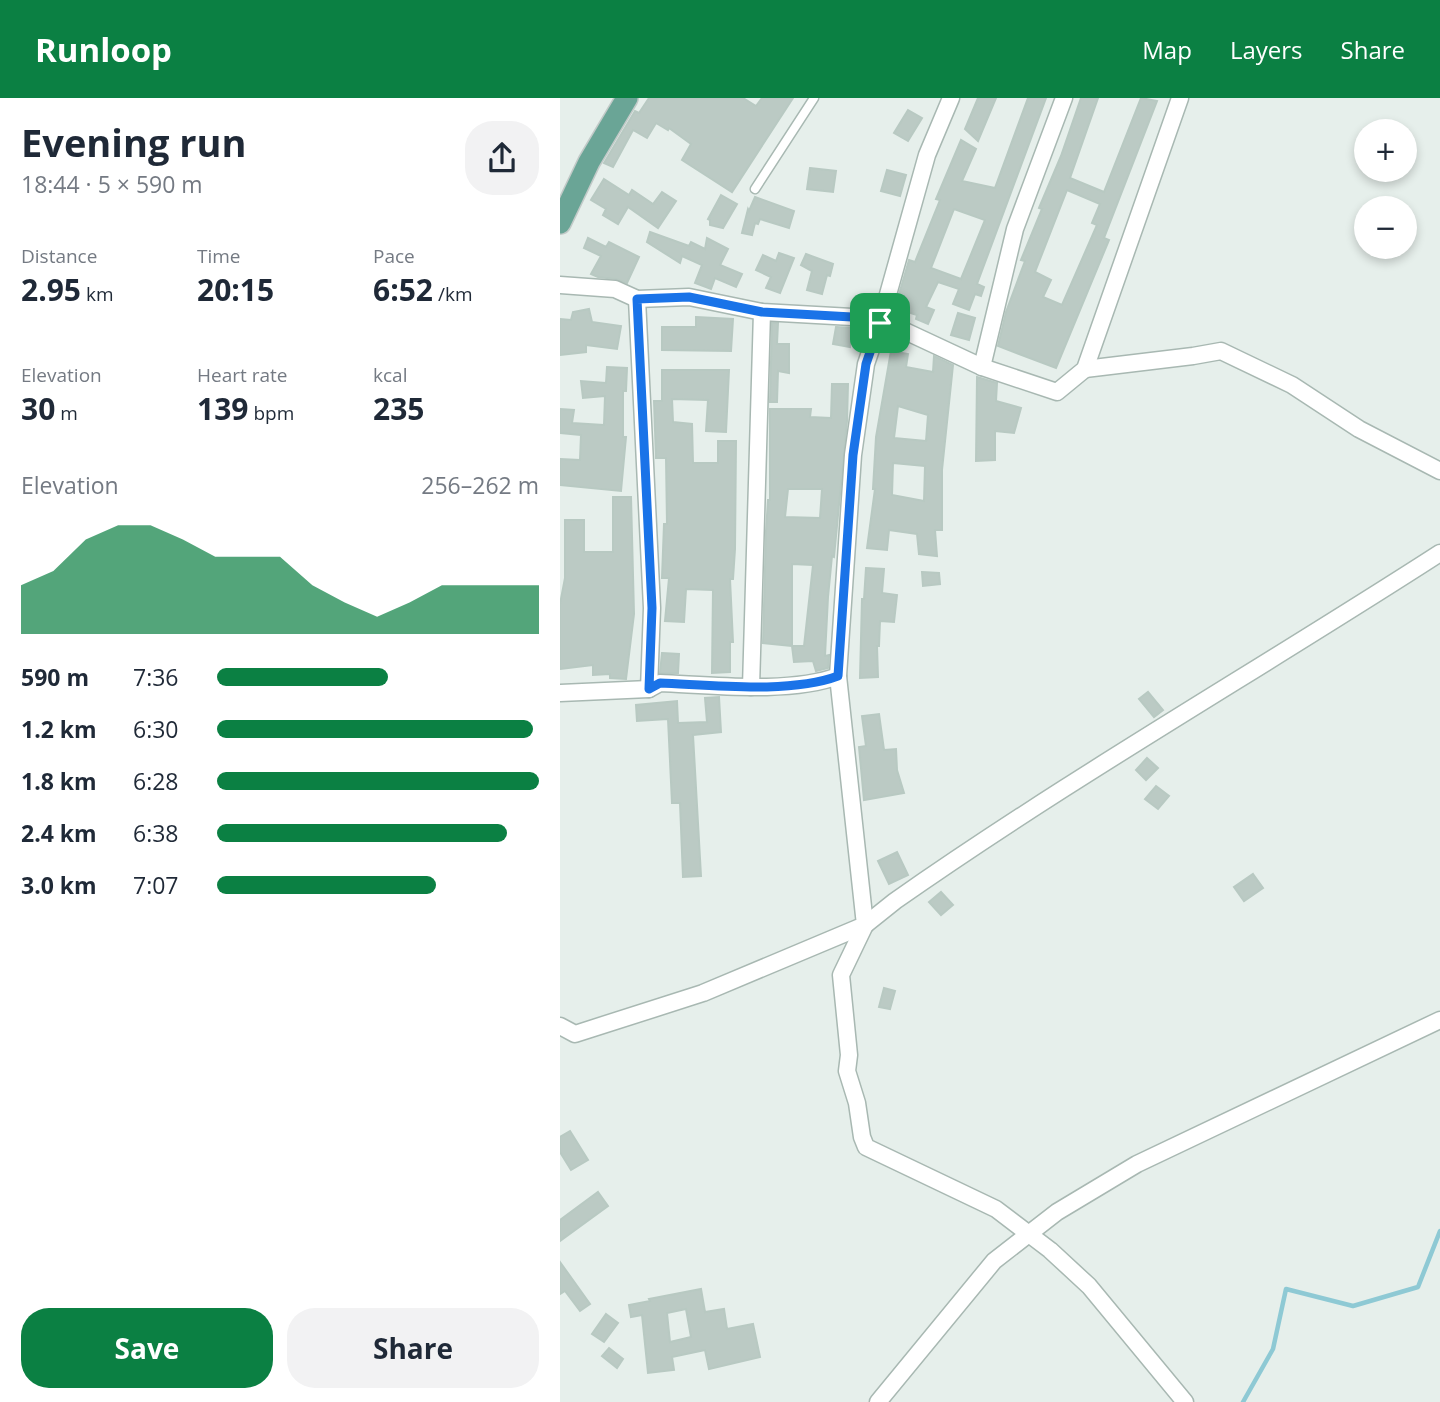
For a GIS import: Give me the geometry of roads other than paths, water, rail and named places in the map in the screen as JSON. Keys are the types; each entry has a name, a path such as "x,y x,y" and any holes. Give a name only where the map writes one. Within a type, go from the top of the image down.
{"main road":[{"path":"560,223 589,162 627,98"}],"street":[{"path":"951,98 927,155 866,364 853,455 838,676 865,925 841,975 849,1055 847,1071 857,1102 866,1147 996,1209 1050,1250 1089,1286 1185,1402"},
{"path":"982,367 1016,229 1064,98"},
{"path":"560,285 615,289 637,299 689,297 762,312 852,317 880,323 907,332 982,367 1057,392 1085,369 1180,98"},
{"path":"637,299 652,608 649,689"},
{"path":"751,687 762,312"},
{"path":"1085,369 1221,351 1292,385 1359,429 1440,471"},
{"path":"560,1026 575,1034 703,993 865,925 922,883 1056,793 1307,639 1440,553"},
{"path":"560,693 649,689 660,683 751,687 818,682 838,676"},
{"path":"878,1402 994,1261 1085,1193 1137,1164 1440,1020"}],"lane":[{"path":"755,189 814,98"}],"waterway":[{"path":"1243,1402 1273,1349 1286,1289 1353,1306 1418,1287 1440,1231"}]}
